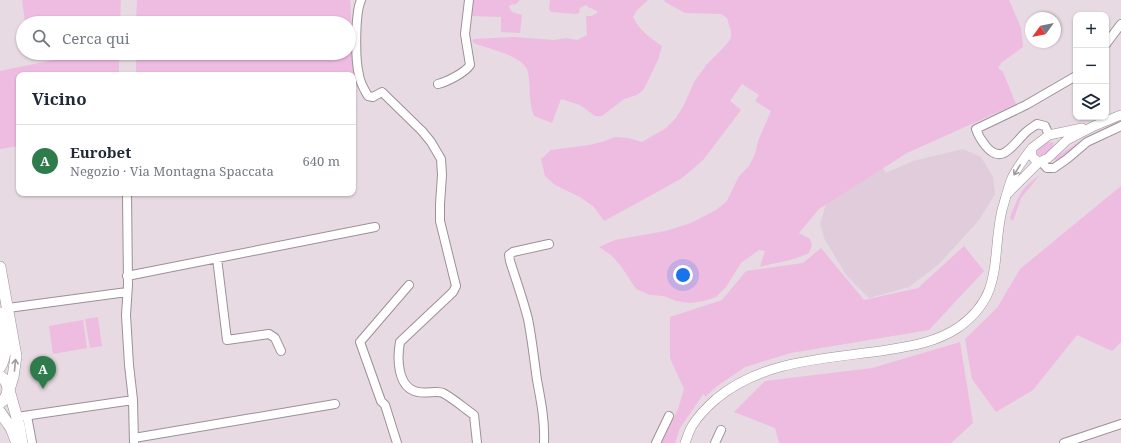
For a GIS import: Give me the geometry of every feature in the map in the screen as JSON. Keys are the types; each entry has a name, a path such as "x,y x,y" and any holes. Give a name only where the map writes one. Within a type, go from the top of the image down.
{"main road":[{"path":"0,267 4,311 5,353 4,361 0,367"},
{"path":"0,403 5,400 13,377 16,356 4,311"},
{"path":"0,376 6,381 8,390 22,416 22,443"},
{"path":"0,412 12,428 17,443"}],"street":[{"path":"361,0 357,15 358,75 368,96 370,97 382,92 407,115 427,137 441,159 442,175 440,221 456,286 453,292 400,342 398,365 402,378 409,387 417,392 442,393 474,415 477,443"},
{"path":"438,84 454,77 470,66 465,34 469,0"},
{"path":"1109,40 1121,24"},
{"path":"1055,150 1056,141 1048,136 1045,126 1037,124 1007,152 997,155 993,154 989,150 978,136 976,129 1026,105 1073,78"},
{"path":"1007,194 1067,140 1094,126 1121,115"},
{"path":"685,443 692,426 709,405 736,384 763,372 813,360 863,354 915,345 935,340 958,328 974,314 991,287 995,271 1001,219 1007,194 1012,178 1032,148 1048,136 1094,126"},
{"path":"1032,148 1031,155 1033,158 1043,161 1047,168 1054,168 1088,142 1121,126"},
{"path":"127,196 126,322 133,400 134,441 335,404"},
{"path":"127,276 375,227"},
{"path":"544,443 542,407 534,351 528,319 509,256 513,252 549,244"},
{"path":"217,258 227,340 269,334 275,338 281,351"},
{"path":"397,443 385,404 381,401 360,342 409,285"},
{"path":"4,311 127,292"},
{"path":"32,443 22,416 133,400"},
{"path":"656,443 670,416"},
{"path":"1064,443 1121,424"},
{"path":"715,443 721,430"}],"shaded area":[{"path":"22,0 121,0 120,16 24,16"},
{"path":"137,0 350,0 351,16 136,16"},
{"path":"472,0 520,0 516,4 510,5 509,7 512,12 522,15 520,33 501,32 501,17 471,16"},
{"path":"550,0 648,0 637,10 633,17 641,29 662,46 658,60 644,89 637,95 624,99 602,116 595,116 580,105 561,99 552,123 534,116 531,105 528,72 525,66 513,57 476,44 472,41 474,39 514,37 554,40 566,38 577,40 587,35 586,16 592,16 597,13 597,11 586,5 580,8 579,13 576,14 551,12 549,9"},
{"path":"664,0 1009,0 1021,28 1023,47 1001,63 998,68 1003,72 1016,104 907,153 819,209 799,233 810,239 812,245 809,253 791,260 760,267 765,251 759,250 741,263 726,287 716,297 704,301 690,303 676,301 664,296 650,295 636,289 621,266 611,255 599,247 615,240 665,231 691,223 716,210 727,201 739,176 749,166 755,154 758,141 771,111 755,101 759,95 742,84 730,101 741,110 704,159 682,178 604,221 594,207 580,197 555,185 545,176 541,159 551,150 589,145 615,137 628,138 642,142 666,128 675,119 683,107 694,82 707,64 727,44 731,38 731,31 727,18 721,14 685,13"},
{"path":"53,60 119,60 119,72 16,72 16,146 0,149 0,71"},
{"path":"136,60 354,60 355,72 136,72"},
{"path":"1080,141 1061,160 1058,162 1055,160 1055,158"},
{"path":"1045,143 1054,143 1051,149 1043,156 1037,155 1038,149"},
{"path":"963,149 981,157 993,177 995,194 979,220 939,264 909,287 869,298 847,276 825,240 820,224 826,204 883,168 886,173 913,161"},
{"path":"1039,176 1021,198 1013,221 1010,218 1020,194 1033,180"},
{"path":"1121,186 1121,342 1112,351 1077,335 1033,390 996,412 972,379 965,339 997,308 1020,269"},
{"path":"964,246 984,271 929,330 791,353 745,367 716,387 705,397 704,394 702,396 680,428 675,443 661,443 678,409 684,389 670,358 670,317 722,300 746,271 803,263 821,248 864,300 918,288"},
{"path":"98,317 102,346 90,348 85,319"},
{"path":"83,320 87,348 53,354 49,326"},
{"path":"960,342 973,423 951,443 779,443 775,428 734,412 765,381 872,368"}],"place":[{"name":"Eurobet","path":"43,389"}]}
